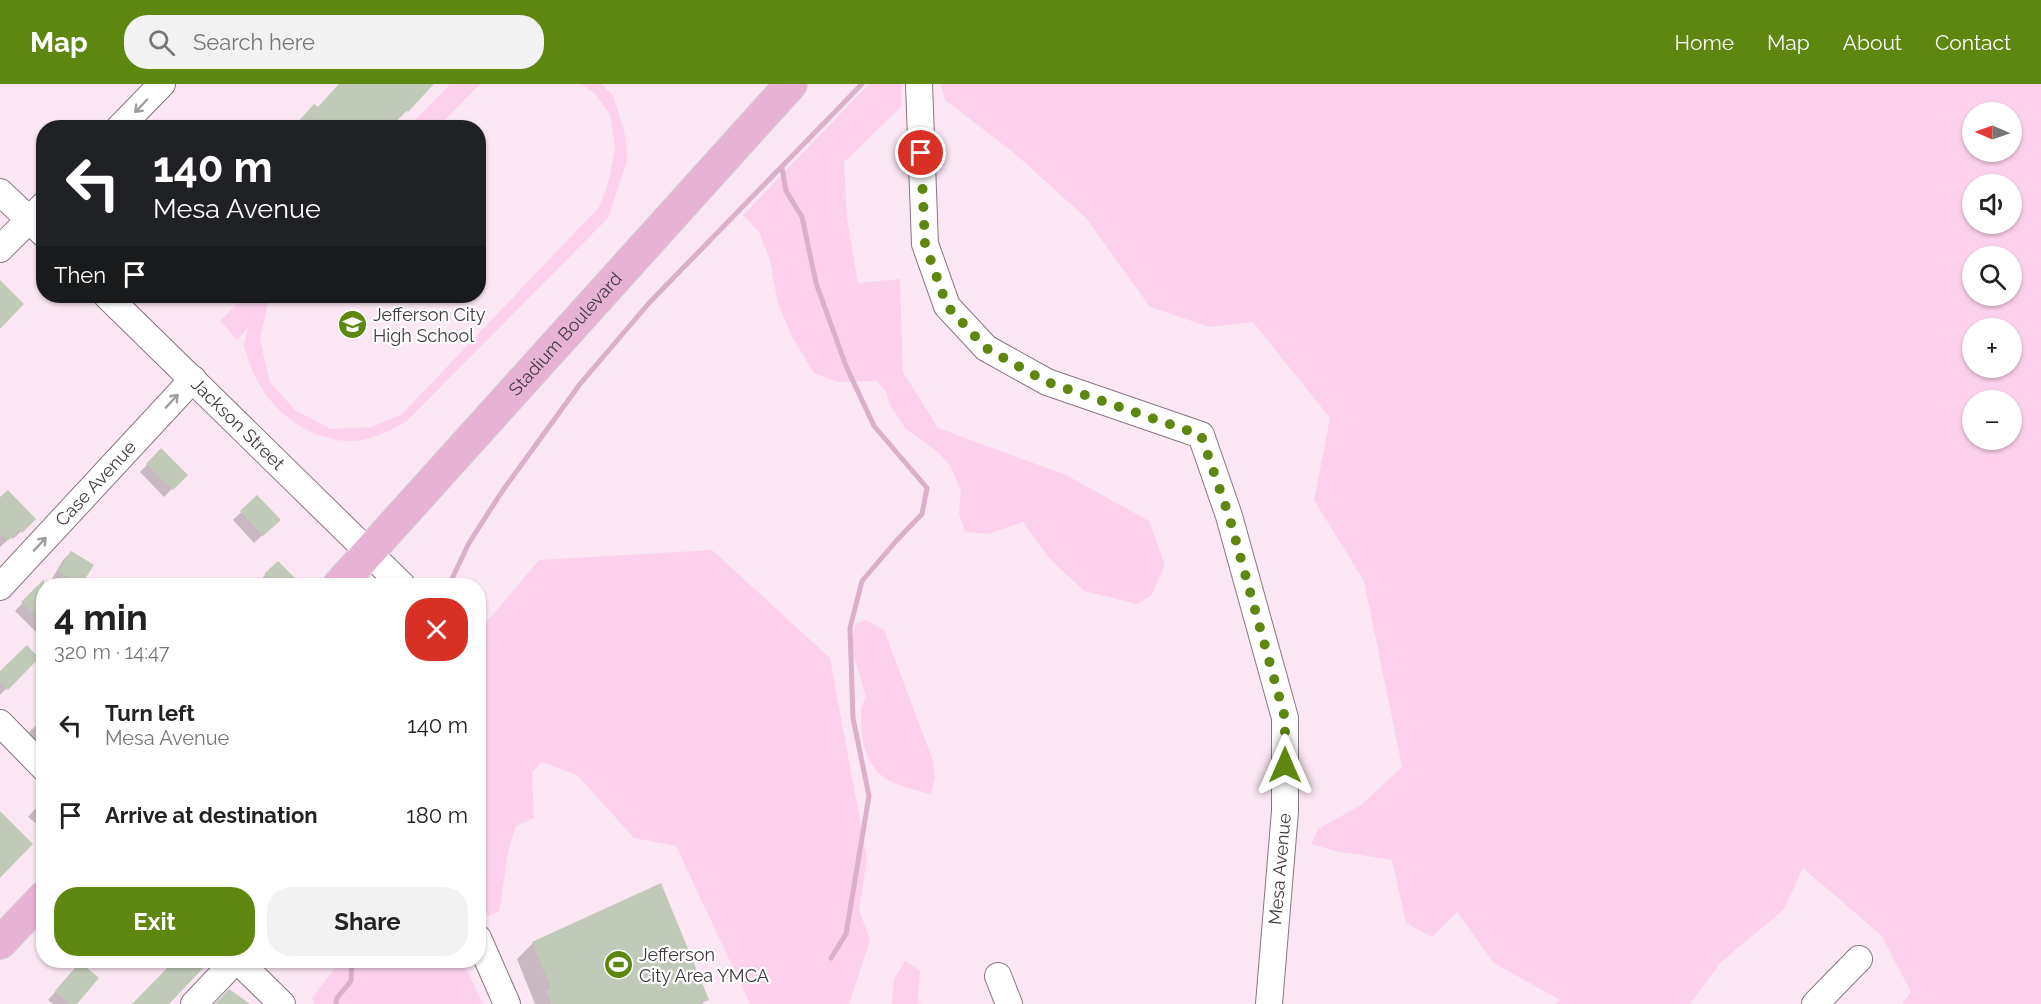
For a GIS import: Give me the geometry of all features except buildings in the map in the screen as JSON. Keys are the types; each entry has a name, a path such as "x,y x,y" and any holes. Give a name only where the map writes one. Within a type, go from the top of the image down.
{"main road":[{"name":"Stadium Boulevard","path":"346,578 791,84"},
{"path":"0,943 36,905"}],"street":[{"path":"127,120 162,84"},
{"name":"Mesa Avenue","path":"919,84 925,244 947,306 986,348 1047,382 1201,435 1229,516 1285,718 1285,811 1269,1004"},
{"path":"0,192 36,217"},
{"path":"0,249 36,221"},
{"name":"Jackson Street","path":"114,303 395,578"},
{"name":"Case Avenue","path":"0,587 193,379"},
{"path":"0,723 36,760"},
{"path":"486,956 507,1004"},
{"path":"1815,1004 1859,959"},
{"path":"194,1004 228,968"},
{"path":"244,968 282,1004"},
{"path":"998,976 1009,1004"}],"shaded area":[{"path":"450,84 480,84 445,120 415,120"},
{"path":"581,84 602,84 613,96 626,139 627,161 608,218 406,422 369,439 345,441 314,433 299,426 286,416 265,393 256,379 244,346 248,328 237,340 220,321 238,303 268,303 260,340 270,382 295,410 331,429 372,427 402,414 599,207 608,184 615,148 610,115 595,94"},
{"path":"869,84 902,84 901,107 844,162 847,219 858,283 900,279 903,372 938,428 1066,475 1149,521 1165,565 1151,596 1137,604 1084,591 1049,558 1023,522 988,534 965,532 959,514 961,491 951,467 938,452 905,428 890,405 886,392 877,381 837,382 814,373 793,339 778,304 770,261 759,232 743,215"},
{"path":"941,84 2041,84 2041,1004 1902,1004 1911,992 1881,935 1803,868 1784,909 1720,963 1690,1004 1555,1004 1560,1000 1494,963 1457,912 1432,937 1406,923 1392,860 1335,851 1311,844 1318,829 1361,805 1402,767 1364,581 1314,500 1330,418 1253,322 1209,327 1150,307 1086,218 1014,153 945,100"},
{"path":"712,550 830,658 867,859 859,910 870,940 849,1004 750,1004 676,846 634,838 577,775 542,762 532,772 534,818 516,826 509,848 499,912 488,916 486,912 486,623 539,560"},
{"path":"866,620 884,630 932,758 935,776 931,794 893,783 883,777 869,760 861,718 861,710 866,697 851,646 855,624"},
{"path":"905,961 920,970 918,1000 921,1004 892,1004 894,979"},
{"path":"335,968 466,968 483,1004 314,1004 312,998"}],"waterway":[{"path":"452,578 469,543 501,493 580,384 649,303 862,84"},
{"path":"782,168 786,191 802,217 816,283 846,366 874,426 927,488 922,514 862,581 850,628 853,718 869,796 846,934 831,958"},
{"path":"336,1004 337,998 351,981 352,968"}],"place":[{"name":"Jefferson City High School","path":"352,325"},
{"name":"Jefferson City Area YMCA","path":"618,965"}],"route":[{"path":"921,153 925,244 947,306 986,348 1047,382 1201,435 1229,516 1285,718 1285,765"}]}
